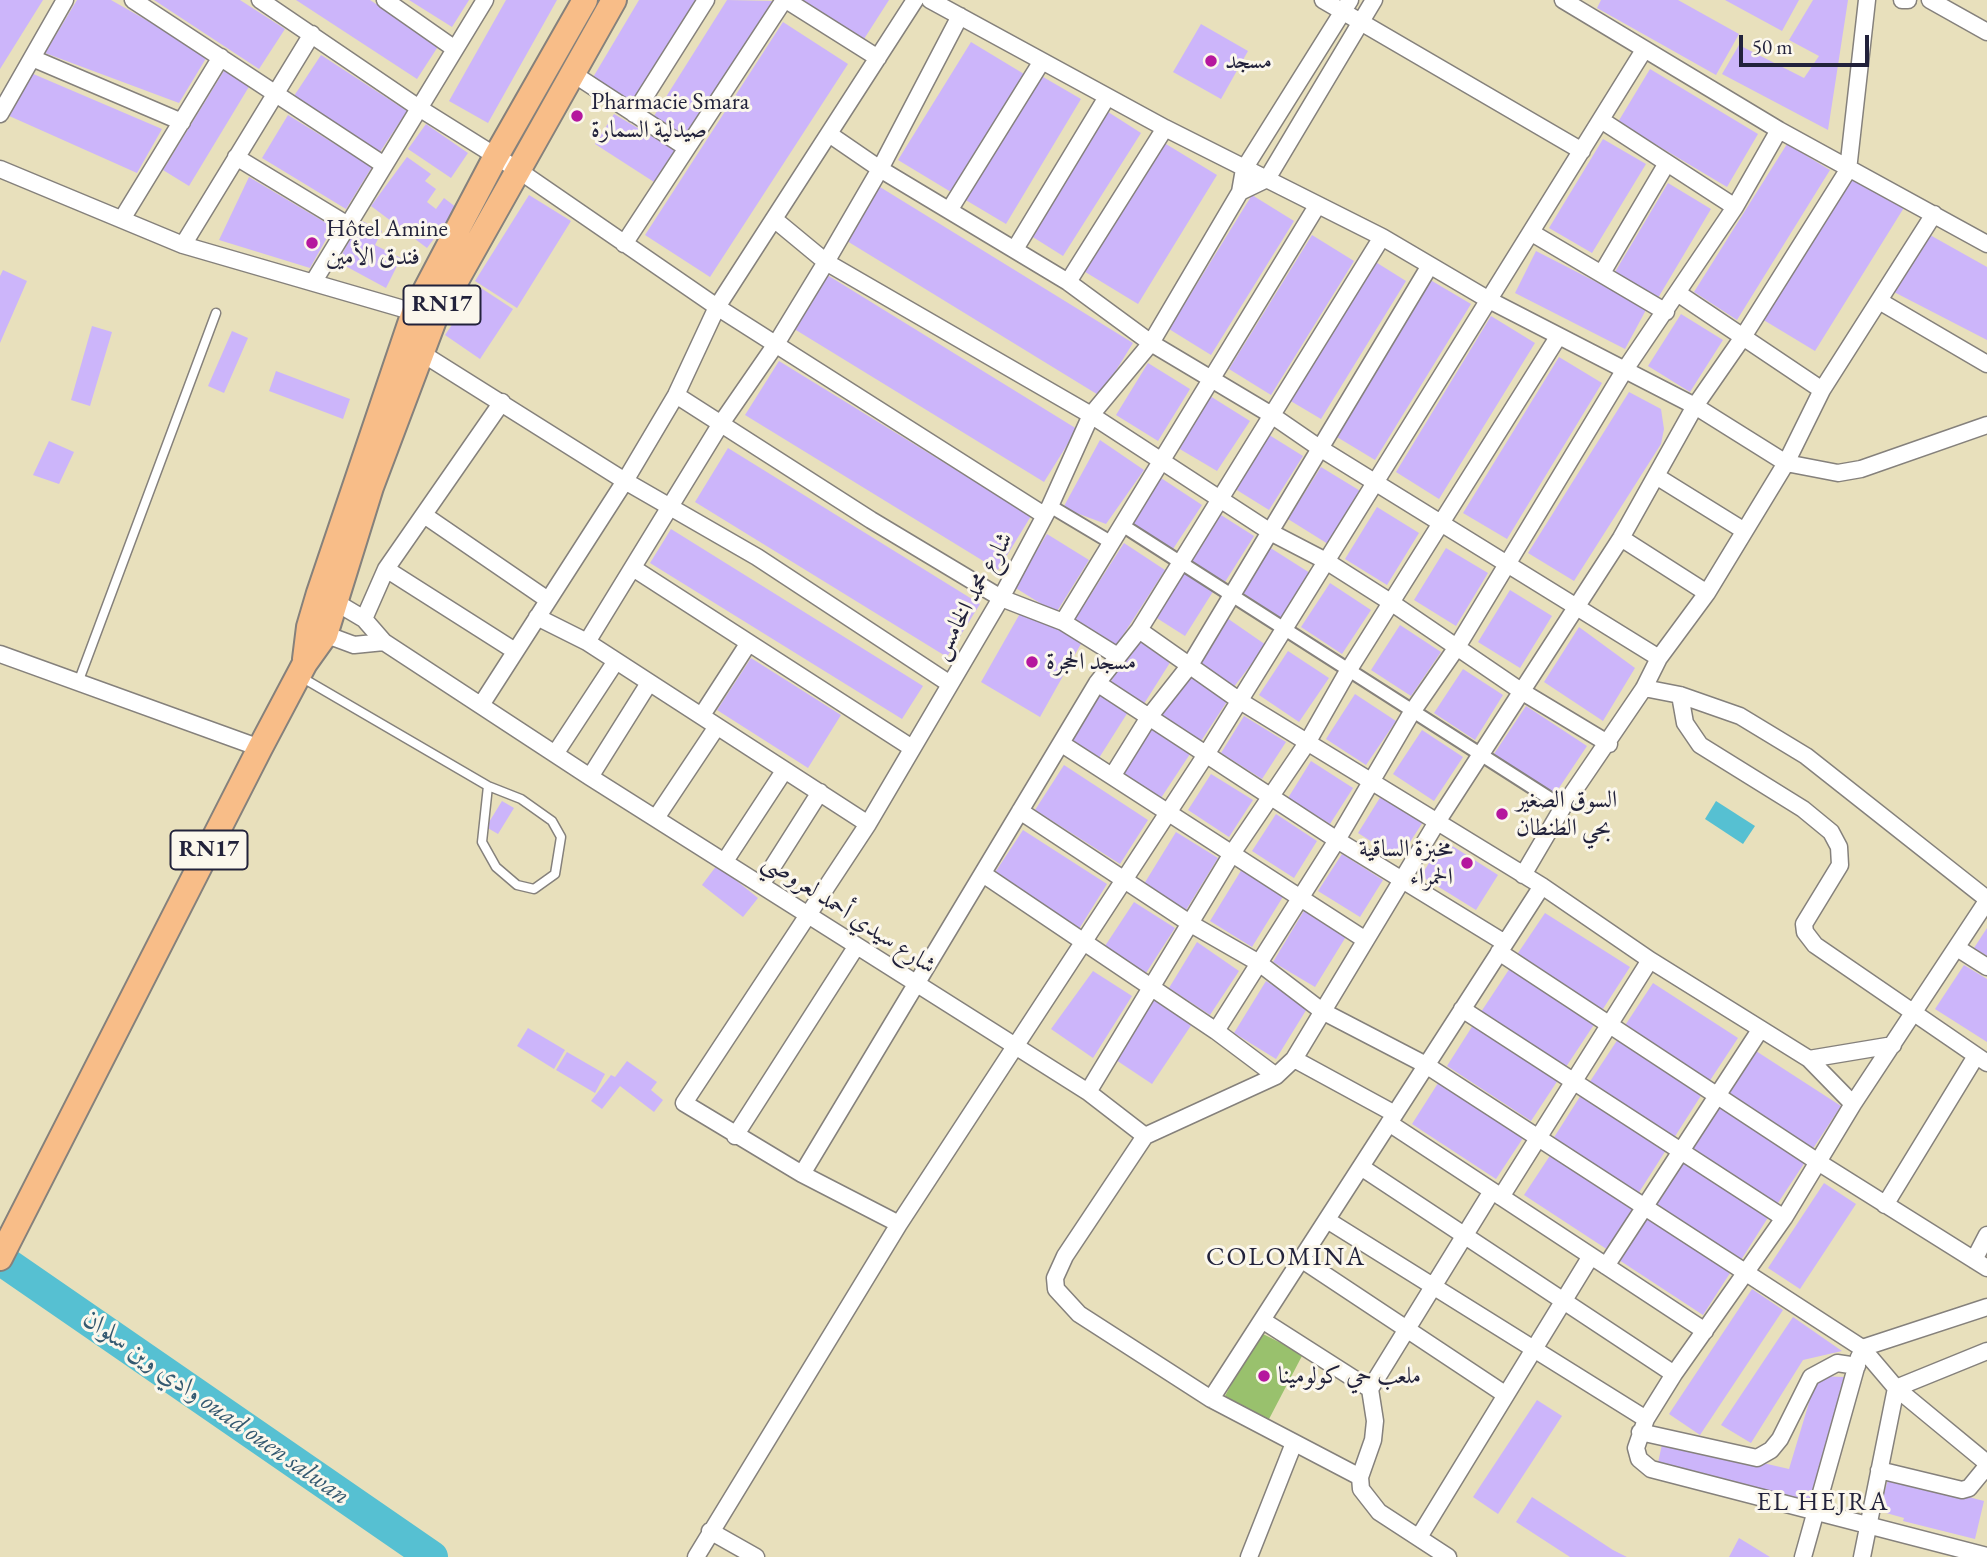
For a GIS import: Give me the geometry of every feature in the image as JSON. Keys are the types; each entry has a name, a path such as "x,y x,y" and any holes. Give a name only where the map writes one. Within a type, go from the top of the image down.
{"main road":[{"name":"RN17","path":"0,1258 302,669 317,631 414,312 495,158 584,0"},
{"name":"RN17","path":"327,597 434,320 614,0"}],"street":[{"path":"0,114 65,0"},
{"path":"133,0 384,165"},
{"path":"260,0 419,108 518,170 717,307 1047,510 1112,543"},
{"path":"385,0 455,49"},
{"path":"314,281 485,0"},
{"path":"634,114 706,0"},
{"path":"624,244 785,0 878,58"},
{"path":"481,705 625,481 676,395 717,307 915,0"},
{"path":"930,0 1165,128 1382,237 1429,267 1558,337 1695,406 1786,463 1838,473 1861,469 1987,425"},
{"path":"1323,0 1346,6 1361,22 1582,151"},
{"path":"1240,192 1267,178 1374,0"},
{"path":"1563,0 1779,130 1987,244"},
{"path":"1360,1477 1211,1399 1079,1314 1056,1289 1055,1278 1065,1255 1145,1136 1276,1076 1294,1059 1437,822 1482,757 1521,691 1621,538 1695,406 1743,337 1849,170 1867,0"},
{"path":"1902,0 1908,0"},
{"path":"1930,0 1987,32"},
{"name":"شارع محمد الخامس","path":"735,1136 684,1103 868,824 1001,598 1047,510 1091,415 1151,343 1240,192 1244,169 1346,6"},
{"path":"587,642 720,425 776,344 826,262 880,169 960,16"},
{"path":"183,245 312,34"},
{"path":"696,1557 899,1224 1016,1049 1082,941 1240,701 1644,50"},
{"path":"122,219 221,57"},
{"path":"32,58 182,122"},
{"path":"950,209 1042,61"},
{"path":"572,73 687,148"},
{"path":"1015,249 1107,97"},
{"path":"1601,120 1735,207"},
{"path":"1068,282 1165,128"},
{"path":"1216,1031 1337,839 1412,712 1457,647 1624,372 1735,207 1779,130"},
{"path":"829,134 880,169 1068,282 1151,343 1270,414 1318,447 1659,658"},
{"path":"236,158 348,225"},
{"path":"1602,273 1667,163"},
{"path":"0,169 183,245 414,312"},
{"path":"1063,622 1317,206"},
{"path":"1523,875 1563,807 1609,744 1644,688 1659,658 1707,593 1742,530 1786,463 1822,390 1881,302 1934,214"},
{"path":"774,219 826,262 1091,415 1272,533 1326,561 1521,691 1609,744"},
{"path":"1532,233 1666,312"},
{"path":"802,1174 1097,683 1116,655 1139,630 1270,414 1382,237"},
{"path":"1113,775 1149,717 1190,665 1272,533 1318,447 1429,267"},
{"path":"1679,294 1822,390"},
{"path":"1881,302 1987,364"},
{"path":"1088,1093 1233,852 1307,743 1348,671 1558,337"},
{"path":"423,354 625,481 757,557 950,684"},
{"path":"676,395 720,425 1001,598 1063,622 1116,655"},
{"path":"364,619 386,569 502,402"},
{"path":"1656,476 1742,530"},
{"path":"424,514 548,600"},
{"path":"1122,526 1563,807"},
{"path":"1621,538 1707,593"},
{"path":"633,568 912,748"},
{"path":"386,569 515,651"},
{"name":"شارع سيدي أحمد لعروصي","path":"327,597 364,619 384,642 590,777 1088,1093 1145,1136"},
{"path":"537,617 587,642 868,824"},
{"path":"1139,630 1240,701 1542,886 1650,960 1809,1059 1853,1104"},
{"path":"317,631 354,645 384,642"},
{"path":"702,715 748,644"},
{"path":"0,654 79,680 260,748"},
{"path":"555,754 616,661"},
{"path":"590,777 649,683"},
{"path":"1097,683 1401,880 1718,1097 1981,1264 1987,1235"},
{"path":"1644,688 1680,695 1740,716 1806,757 1987,900 1853,1104 1784,1218 1674,1374 1643,1425 1636,1448 1639,1459 1651,1469 1815,1514 1987,1556"},
{"path":"1680,695 1685,723 1700,746 1782,796 1831,832 1842,858 1806,916 1805,932 1815,945 1982,1059 1885,1205"},
{"path":"656,818 716,728"},
{"path":"1062,744 1364,939"},
{"path":"725,861 784,771"},
{"path":"761,885 820,792"},
{"path":"1020,811 1191,924 1259,963 1322,1011 1426,1065 1862,1348 1896,1388 1987,1465 1969,1488 1962,1490 1879,1470"},
{"path":"983,874 1216,1031 1276,1076"},
{"path":"1211,1399 1542,886"},
{"path":"856,947 735,1136 899,1224"},
{"path":"1957,948 1987,967"},
{"path":"1448,1557 1365,1499 1360,1477 1373,1440 1375,1421 1370,1389 1464,1236 1538,1138 1650,960"},
{"path":"1462,1009 1784,1218"},
{"path":"1606,1266 1760,1030"},
{"path":"1809,1059 1893,1045"},
{"path":"1294,1059 1392,1119 1496,1194 1705,1331"},
{"path":"1361,1167 1674,1374"},
{"path":"1327,1220 1534,1349 1643,1425 1757,1458 1771,1450 1780,1439 1811,1377 1837,1363 1857,1366"},
{"path":"1419,1536 1591,1256"},
{"path":"1301,1259 1506,1395"},
{"path":"1862,1348 1987,1307"},
{"path":"1262,1320 1370,1389"},
{"path":"1803,1557 1862,1348"},
{"path":"1896,1388 1987,1351"},
{"path":"1862,1557 1896,1388"},
{"path":"1249,1557 1294,1443"},
{"path":"710,1531 756,1557"}],"lane":[{"path":"79,680 216,313"},
{"path":"302,669 488,786 521,799 552,821 561,837 555,874 534,889 517,886 496,867 482,842 488,786"}],"green space":[{"name":"ملعب حي كولومينا","path":"1259,1332 1303,1354 1268,1421 1224,1398"}],"water":[{"path":"1716,801 1755,826 1743,844 1705,819"}],"building":[{"path":"0,0 43,0 0,69"},
{"path":"77,0 111,0 208,55 179,103 45,53"},
{"path":"154,0 240,0 285,29 259,69"},
{"path":"296,0 370,0 439,45 417,79"},
{"path":"409,0 469,0 452,27"},
{"path":"506,0 557,0 488,123 449,101"},
{"path":"639,0 696,0 634,104 592,79"},
{"path":"727,0 773,1 687,137 654,116"},
{"path":"802,0 889,0 864,39"},
{"path":"1601,0 1678,0 1739,34 1716,75 1597,8"},
{"path":"1725,0 1799,0 1782,31"},
{"path":"1813,0 1848,0 1828,130 1722,74 1739,45 1804,78 1819,56 1789,40"},
{"path":"783,22 848,64 710,277 645,235"},
{"name":"مسجد","path":"1201,24 1248,51 1221,99 1173,72"},
{"path":"971,42 1024,74 951,192 898,160"},
{"path":"321,55 407,111 380,152 294,96"},
{"path":"225,69 250,85 189,186 163,170"},
{"path":"1650,69 1758,134 1727,187 1618,122"},
{"path":"31,73 162,129 137,173 7,115"},
{"path":"1038,74 1081,99 1006,224 964,199"},
{"path":"1105,110 1141,133 1063,256 1028,234"},
{"path":"614,114 675,150 654,182 595,144"},
{"path":"288,115 372,167 346,209 262,158"},
{"path":"426,124 468,153 451,178 408,149"},
{"path":"1603,139 1646,164 1592,253 1549,228"},
{"path":"1161,141 1217,175 1138,304 1082,270"},
{"path":"1787,144 1830,170 1737,320 1694,292"},
{"path":"407,157 431,174 425,181 436,189 427,202 436,209 444,198 457,208 427,248 371,206"},
{"path":"1848,170 1905,206 1815,351 1757,316"},
{"path":"249,177 333,227 310,268 219,240"},
{"path":"1668,183 1711,209 1658,298 1615,272"},
{"path":"880,187 1133,343 1100,396 847,241"},
{"path":"529,195 571,221 517,308 475,281"},
{"path":"1252,195 1294,221 1211,355 1169,329"},
{"path":"360,220 382,231 375,245 401,258 386,288 338,262"},
{"path":"1312,235 1354,261 1271,395 1229,369"},
{"path":"1930,235 1987,267 1987,340 1894,292"},
{"path":"1536,251 1647,308 1625,349 1515,293"},
{"path":"1374,261 1406,281 1321,419 1289,400"},
{"path":"3,270 27,281 0,343 0,276"},
{"path":"824,273 1077,429 1044,482 791,327"},
{"path":"1427,278 1471,304 1375,460 1332,434"},
{"path":"478,286 513,309 480,359 445,335"},
{"path":"1681,314 1723,340 1690,392 1648,366"},
{"path":"1491,316 1535,343 1439,499 1396,472"},
{"path":"92,326 112,332 90,406 71,400"},
{"path":"232,331 248,338 224,393 208,386"},
{"path":"1559,357 1602,383 1507,539 1463,513"},
{"path":"779,361 1031,516 998,570 745,415"},
{"path":"1148,363 1190,389 1158,441 1116,415"},
{"path":"276,371 350,399 343,419 269,391"},
{"path":"1629,392 1661,409 1664,429 1661,444 1574,581 1528,553"},
{"path":"1210,396 1250,421 1217,471 1178,448"},
{"path":"1266,433 1303,456 1269,510 1232,487"},
{"path":"1100,440 1144,470 1106,524 1063,508"},
{"path":"49,441 74,452 59,484 33,475"},
{"path":"728,448 980,604 947,657 695,502"},
{"path":"1321,467 1362,492 1328,544 1288,519"},
{"path":"1161,478 1202,505 1173,549 1132,523"},
{"path":"1377,507 1419,533 1387,585 1345,559"},
{"path":"1221,515 1254,536 1225,582 1192,561"},
{"path":"671,529 923,686 902,719 650,563"},
{"path":"1047,534 1089,560 1056,613 1014,587"},
{"path":"1124,543 1165,570 1116,646 1075,619"},
{"path":"1269,547 1310,573 1281,618 1240,591"},
{"path":"1446,548 1488,573 1456,626 1414,600"},
{"path":"1181,570 1214,590 1185,636 1152,615"},
{"path":"1330,583 1371,610 1342,654 1301,627"},
{"path":"1510,590 1552,616 1520,668 1478,642"},
{"name":"مسجد الحجرة","path":"1022,610 1082,642 1040,717 981,682"},
{"path":"1227,618 1266,645 1233,688 1198,663"},
{"path":"1400,625 1441,652 1411,696 1371,670"},
{"path":"1579,627 1635,668 1603,721 1544,682"},
{"path":"1137,640 1171,661 1142,707 1108,686"},
{"path":"1288,651 1329,678 1299,722 1259,695"},
{"path":"751,658 841,715 808,768 717,710"},
{"path":"1463,669 1503,695 1475,740 1434,713"},
{"path":"1187,673 1228,700 1199,744 1158,718"},
{"path":"1095,691 1128,712 1099,758 1066,737"},
{"path":"1355,694 1396,721 1366,765 1326,739"},
{"path":"1526,706 1587,746 1555,794 1494,754"},
{"path":"1244,716 1286,742 1262,779 1221,753"},
{"path":"1149,727 1190,754 1161,798 1120,771"},
{"path":"1422,730 1463,757 1434,801 1393,774"},
{"path":"1311,761 1353,788 1330,824 1288,798"},
{"path":"1064,765 1148,820 1120,864 1035,810"},
{"path":"1211,774 1253,800 1229,837 1188,810"},
{"path":"1381,796 1423,822 1399,859 1358,833"},
{"path":"502,801 514,808 498,834 486,827"},
{"path":"1276,814 1317,841 1294,878 1252,851"},
{"path":"1023,830 1107,884 1079,929 994,874"},
{"path":"1176,832 1218,858 1186,910 1144,884"},
{"path":"1443,840 1498,875 1476,910 1421,876"},
{"path":"1342,854 1383,880 1360,917 1318,891"},
{"path":"717,865 758,898 743,917 702,885"},
{"path":"1242,869 1284,895 1252,947 1210,921"},
{"path":"1134,902 1175,928 1146,973 1105,946"},
{"path":"1305,909 1347,935 1315,987 1273,962"},
{"path":"1545,913 1630,967 1601,1012 1516,956"},
{"path":"1987,928 1987,956 1974,948"},
{"path":"1197,942 1239,971 1210,1015 1169,988"},
{"path":"1964,965 1987,979 1987,1042 1935,1009"},
{"path":"1510,968 1595,1023 1566,1067 1481,1012"},
{"path":"1093,971 1132,996 1093,1058 1051,1029"},
{"path":"1266,981 1308,1007 1276,1059 1234,1033"},
{"path":"1653,983 1738,1038 1709,1082 1624,1027"},
{"path":"1152,993 1194,1021 1152,1084 1110,1056"},
{"path":"1475,1022 1560,1077 1531,1121 1447,1066"},
{"path":"528,1028 565,1050 554,1069 517,1046"},
{"path":"1618,1039 1702,1094 1674,1138 1589,1083"},
{"path":"1756,1051 1841,1106 1812,1150 1727,1095"},
{"path":"567,1052 605,1074 595,1093 556,1070"},
{"path":"627,1061 657,1082 651,1090 663,1100 654,1112 620,1086 602,1109 591,1101 611,1075 615,1077"},
{"path":"1440,1080 1525,1135 1496,1179 1412,1124"},
{"path":"1581,1095 1666,1150 1638,1194 1553,1139"},
{"path":"1720,1107 1805,1162 1776,1206 1691,1151"},
{"path":"1553,1151 1637,1206 1608,1250 1524,1195"},
{"path":"1685,1161 1769,1216 1741,1260 1656,1205"},
{"path":"1824,1183 1856,1204 1800,1289 1768,1268"},
{"path":"1647,1215 1732,1270 1703,1315 1619,1260"},
{"path":"1752,1289 1783,1310 1700,1435 1669,1414"},
{"path":"1793,1317 1842,1351 1803,1360 1751,1443 1721,1425"},
{"path":"1817,1376 1844,1377 1811,1501 1657,1467 1663,1440 1789,1469"},
{"path":"1537,1400 1562,1416 1498,1514 1473,1497"},
{"path":"1889,1476 1984,1501 1975,1539 1903,1521 1904,1518 1879,1511"},
{"path":"1532,1497 1627,1557 1570,1557 1516,1522"},
{"path":"1739,1538 1770,1557 1729,1557"}],"waterway":[{"name":"وادي وين سلوان ouad ouen salwan","path":"0,1259 432,1557"}],"place":[{"name":"مسجد","path":"1211,61"},
{"name":"Pharmacie Smara صيدلية السمارة","path":"577,116"},
{"name":"Hôtel Amine فندق الأمين","path":"312,243"},
{"name":"مسجد الحجرة","path":"1032,662"},
{"name":"السوق الصغير بحي الطنطان","path":"1502,814"},
{"name":"مخبزة الساقية الحمراء","path":"1467,863"},
{"name":"ملعب حي كولومينا","path":"1264,1376"}],"district":[{"name":"COLOMINA","path":"1286,1258"},
{"name":"EL HEJRA","path":"1823,1503"}]}
